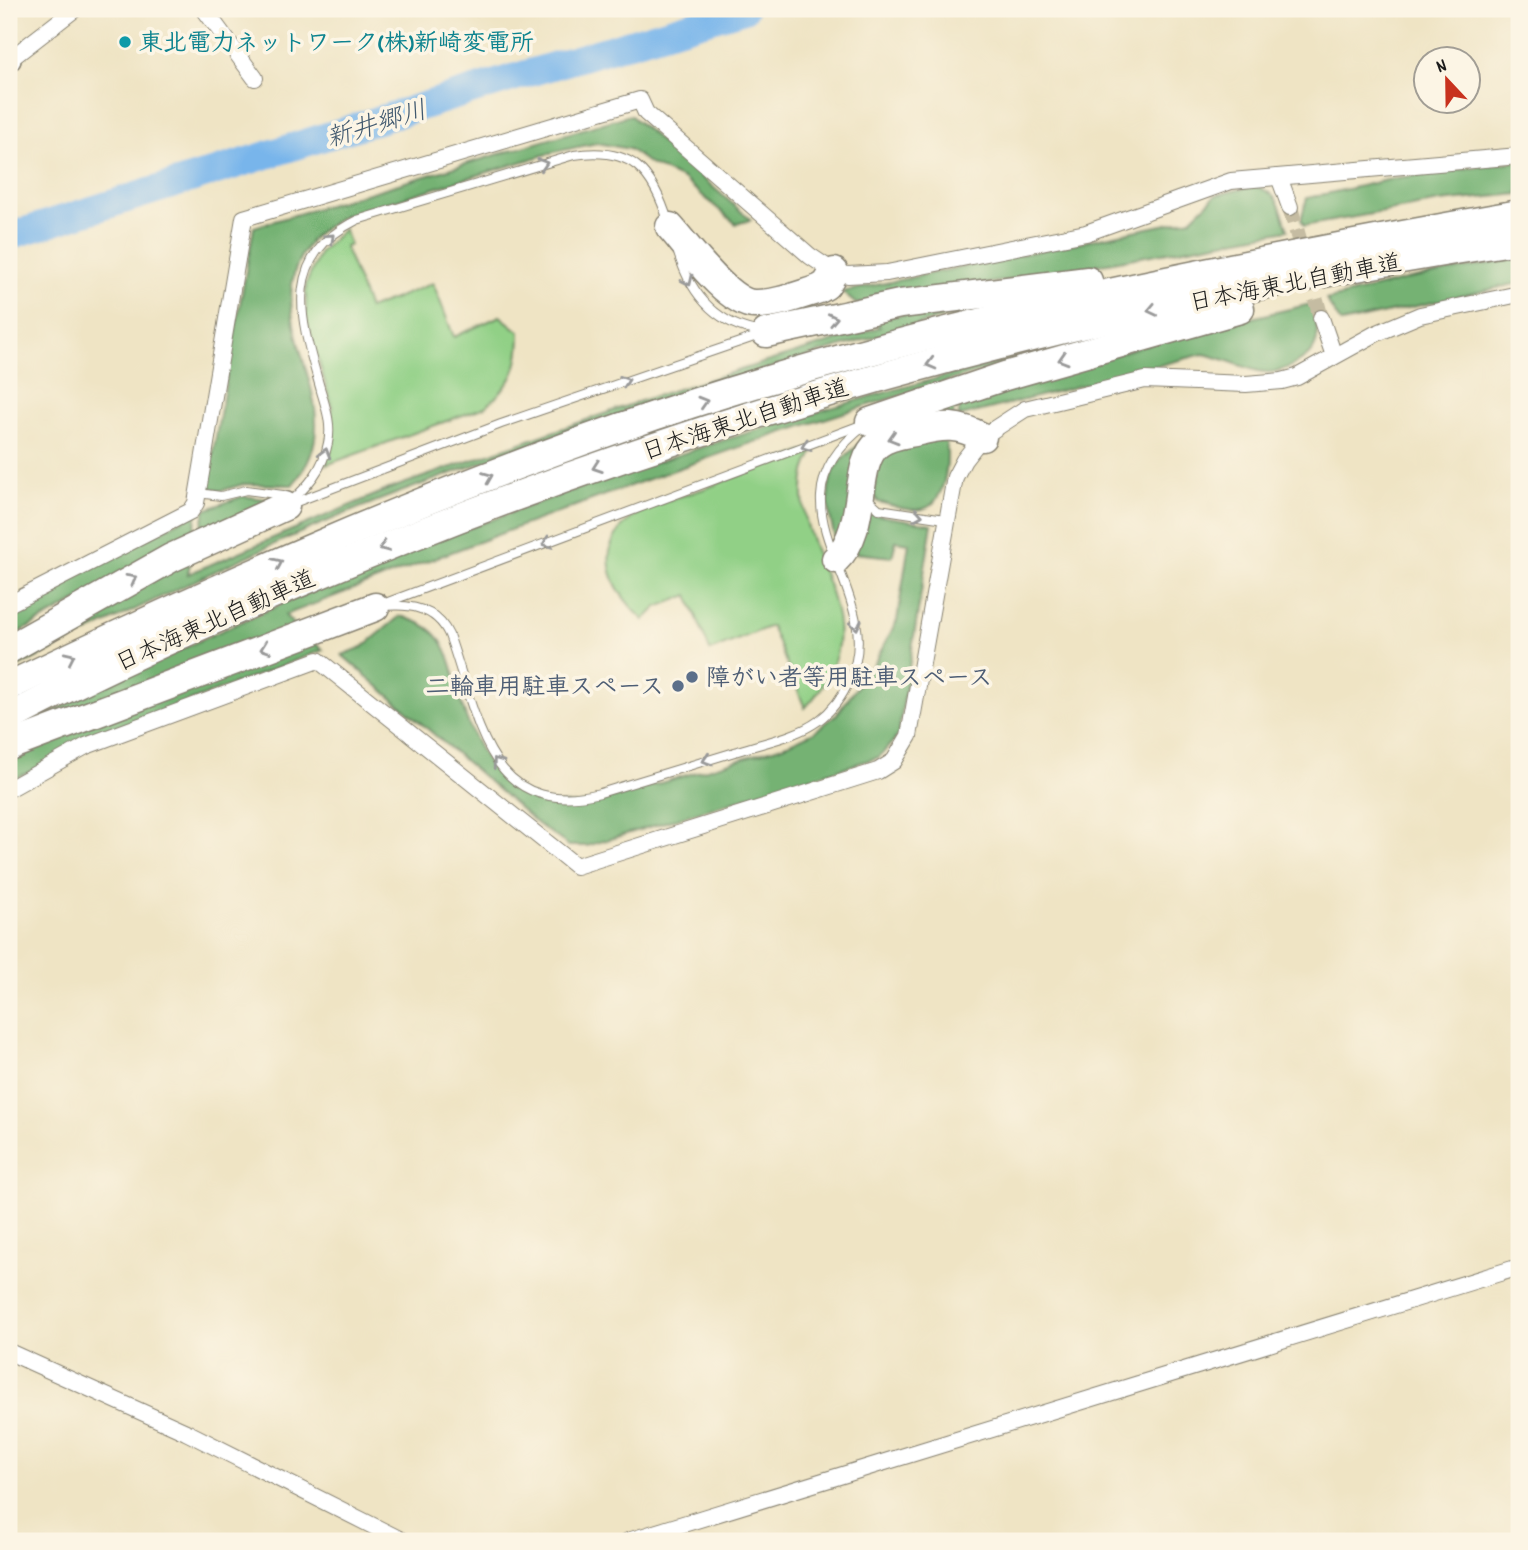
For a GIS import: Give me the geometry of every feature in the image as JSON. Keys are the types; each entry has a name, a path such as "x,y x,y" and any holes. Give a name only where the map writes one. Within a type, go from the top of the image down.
{"highway":[{"path":"766,333 900,304 1108,279 1363,232 1519,213"},
{"name":"日本海東北自動車道","path":"9,686 162,614 348,533 527,461 646,419 907,342 1071,300 1265,259 1519,213"},
{"path":"670,227 730,293 745,303 765,304 819,289 826,285 834,272"},
{"path":"870,422 1005,376 1117,343 1343,282 1514,241"},
{"name":"日本海東北自動車道","path":"9,718 150,647 370,552 486,506 717,425 835,389 1099,321 1333,273 1514,241"},
{"path":"836,559 852,538 868,456 880,442 949,425 965,428 982,437"},
{"path":"9,649 171,558 284,500"},
{"path":"9,746 375,607"}],"street":[{"path":"9,60 75,9"},
{"path":"204,9 255,78"},
{"path":"9,604 191,511 198,494 244,218 640,100 646,113 810,256 834,272 865,276 1086,233 1231,181 1519,156"},
{"path":"1279,177 1290,207"},
{"path":"9,789 86,746 318,660 576,866 878,771 894,761 909,736 945,519 955,477 982,437 1025,409 1123,384 1155,380 1246,384 1282,381 1297,377 1375,334 1420,315 1519,294"},
{"path":"1321,318 1334,356"},
{"path":"628,1541 1519,1267"},
{"path":"9,1352 199,1438 403,1541"}],"lane":[{"path":"284,500 309,485 321,466 328,443 327,409 301,318 300,301 308,267 328,237 358,220 574,155 612,153 630,160 647,174 657,188 694,292 718,316 735,325 766,333"},
{"path":"198,494 221,496 246,490 284,500 766,333"},
{"path":"375,607 411,606 438,618 449,635 484,740 502,770 530,789 548,796 583,797 805,729 834,707 858,657 858,637 823,521 822,486 835,453 847,439 870,422"},
{"path":"375,607 870,422"},
{"path":"864,478 867,499 879,509 945,519"}],"green space":[{"path":"630,115 751,220 736,224 683,179 651,165 629,149 597,143 554,152 343,216 313,238 296,269 291,300 295,331 312,394 316,425 311,455 292,485 244,484 220,491 207,486 254,227"},
{"path":"1519,161 1519,194 1440,202 1304,226 1301,219 1307,198 1396,178"},
{"path":"1254,186 1269,192 1278,202 1288,230 1042,275 856,304 842,292 1191,219 1216,195"},
{"path":"344,229 350,245 345,247 369,309 433,283 454,337 500,316 520,332 520,345 513,374 485,407 326,465 332,407 306,318 306,284 320,252"},
{"path":"1519,258 1519,283 1341,323 1326,300 1410,279"},
{"path":"1019,297 706,388 551,438 398,493 250,555 9,671 9,658 191,558 188,574 389,489 655,396 880,327 873,319"},
{"path":"1311,304 1317,330 1315,345 1306,357 1282,370 1260,371 1203,354 958,417 961,401 1179,335"},
{"path":"1110,335 872,404 619,490 285,615 296,627 9,734 140,668 274,607 409,551 547,500 686,452 826,409"},
{"path":"955,403 953,417 891,432 836,543 828,494 831,478 839,464 866,440 903,422"},
{"path":"944,434 947,453 945,476 942,488 931,505 912,510 878,502 874,495 880,453"},
{"path":"816,447 805,472 803,503 809,532 830,589 837,617 838,646 828,676 805,708 771,626 710,651 688,595 657,607 644,620 632,608 614,581 610,552 614,539 624,525 639,513"},
{"path":"243,496 273,500 200,534 205,510"},
{"path":"864,508 876,515 932,524 898,736 879,757 587,846 569,846 538,824 342,655 363,647 400,616 423,625 433,631 445,648 470,728 481,751 509,785 527,796 548,802 572,804 601,801 783,746 814,732 837,714 875,662 897,621 909,543 896,541 892,557 855,553"},
{"path":"197,512 193,538 9,638 9,611"},
{"path":"311,640 323,650 167,710 9,781 9,756"}],"waterway":[{"name":"新井郷川","path":"9,236 509,79 744,9"}],"tunnel":[{"path":"1290,207 1321,318"}],"place":[{"name":"東北電力ネットワーク(株)新崎変電所","path":"125,42"},
{"name":"障がい者等用駐車スペース","path":"692,677"},
{"name":"二輪車用駐車スペース","path":"678,686"}]}
